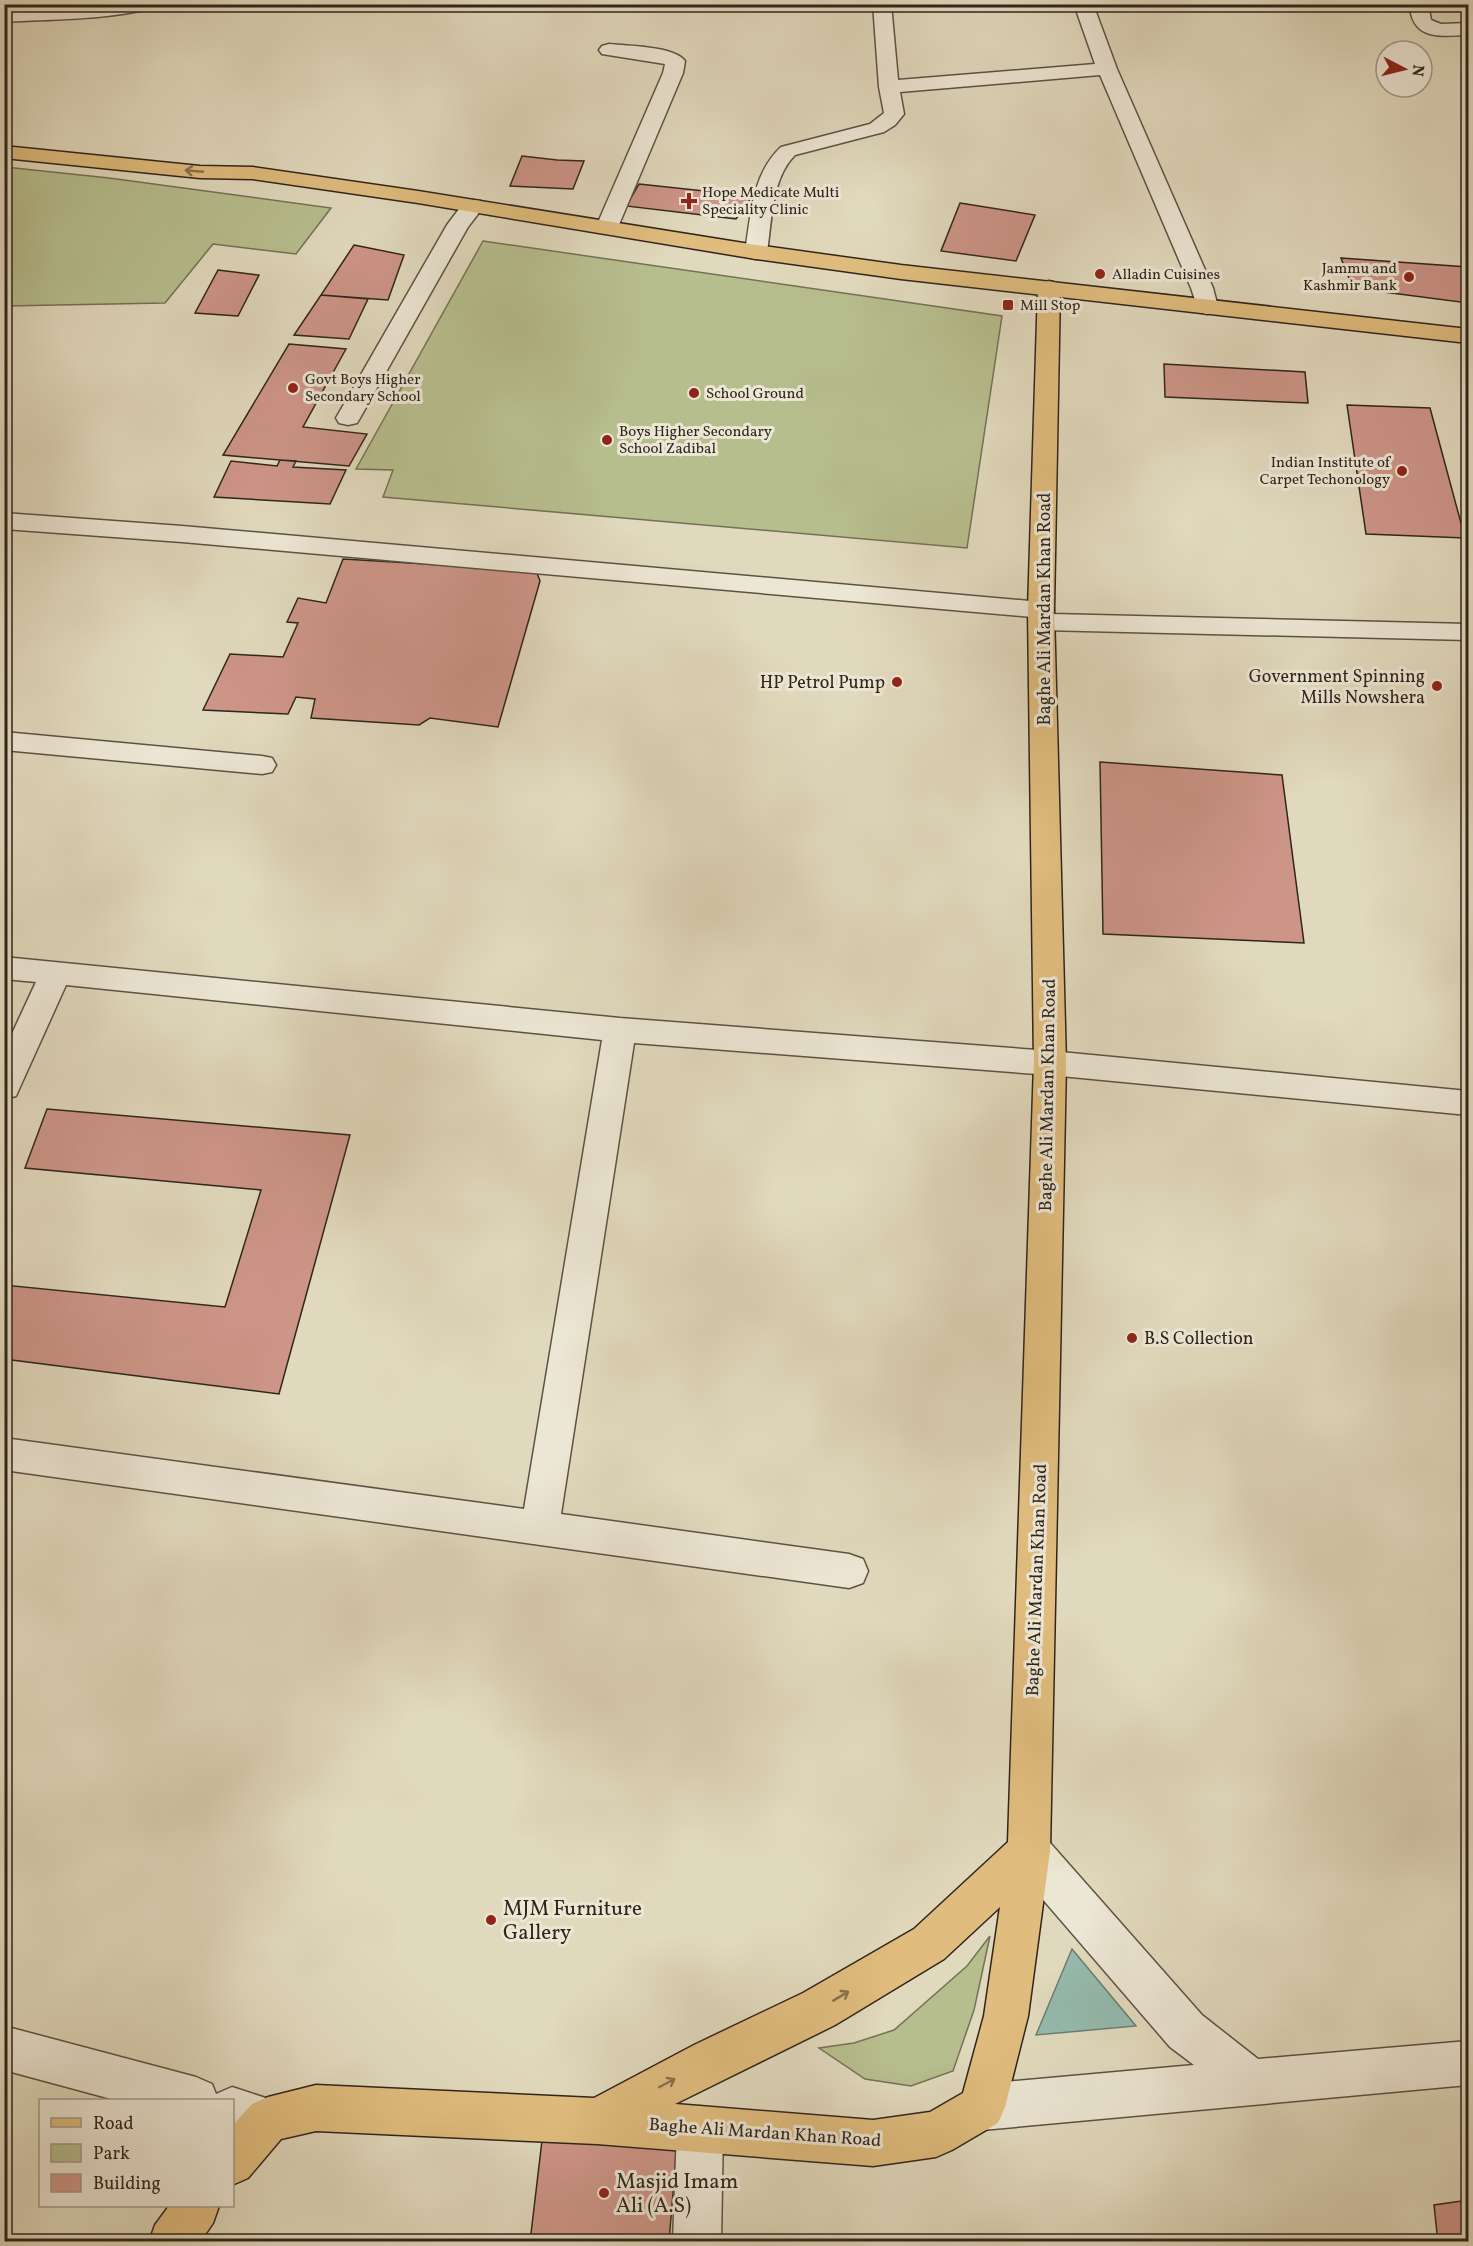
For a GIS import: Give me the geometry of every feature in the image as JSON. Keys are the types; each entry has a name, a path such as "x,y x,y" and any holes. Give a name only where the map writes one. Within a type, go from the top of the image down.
{"main road":[{"path":"4,152 200,172 253,173 756,252 1468,336"},
{"path":"217,153 253,173"},
{"name":"Baghe Ali Mardan Khan Road","path":"250,2115 316,2108 597,2121 873,2143 936,2134 982,2107 1006,2016 1029,1851 1050,1064 1042,616 1049,288"},
{"path":"597,2121 710,2061 819,2009 929,1944 1029,1851"},
{"path":"234,2157 250,2115"},
{"path":"172,2241 195,2207"}],"street":[{"path":"4,16 108,10 146,4"},
{"path":"756,252 771,172 779,157 788,151 877,128 894,114 889,87 882,4"},
{"path":"1083,4 1107,69 1202,288 1207,307"},
{"path":"1419,4 1418,18 1422,25 1428,28 1468,29"},
{"path":"607,227 673,73 675,61 664,56 609,50"},
{"path":"889,87 1107,69"},
{"path":"348,417 458,225 473,206"},
{"path":"4,521 182,534 1042,616 1468,632"},
{"path":"4,741 262,765"},
{"path":"4,968 620,1030 1050,1064 1468,1103"},
{"path":"4,1087 56,973"},
{"path":"540,1527 620,1030"},
{"path":"4,1454 849,1570"},
{"path":"1029,1851 1186,2031 1251,2082"},
{"path":"4,2048 192,2099"},
{"path":"982,2107 1468,2063"},
{"path":"697,2241 700,2130"}],"green space":[{"path":"5,167 109,178 331,208 296,254 213,244 165,303 5,306"},
{"name":"School Ground","path":"483,241 1002,316 967,548 383,497 393,470 356,469"},
{"path":"990,1936 974,2010 953,2071 911,2086 865,2079 819,2048 854,2043 894,2030 967,1966"}],"water":[{"path":"1072,1949 1136,2026 1036,2035"}],"building":[{"path":"522,156 584,161 573,189 510,186"},
{"name":"Hope Medicate Multi Speciality Clinic","path":"639,184 752,196 736,219 626,206"},
{"path":"960,203 1035,215 1016,261 941,251"},
{"path":"354,245 404,255 388,300 321,295"},
{"name":"Jammu and Kashmir Bank","path":"1341,258 1468,267 1468,303 1353,288"},
{"path":"218,270 259,275 238,316 195,313"},
{"path":"321,295 368,299 349,339 294,335"},
{"name":"Govt Boys Higher Secondary School","path":"289,344 346,349 303,427 367,434 349,466 223,455"},
{"path":"1164,364 1305,372 1308,403 1165,397"},
{"name":"Indian Institute of Carpet Techonology","path":"1347,405 1430,408 1465,538 1366,534"},
{"path":"280,460 296,461 293,467 346,470 330,504 214,497 231,461 277,466"},
{"path":"343,559 510,569 537,573 540,581 498,727 430,718 419,725 311,718 315,699 296,697 288,714 203,710 230,654 283,657 298,623 287,622 298,598 326,603"},
{"path":"1100,762 1282,775 1304,943 1103,934"},
{"path":"47,1109 350,1135 279,1394 4,1359 4,1285 225,1307 261,1190 25,1168"},
{"name":"Masjid Imam Ali (A.S)","path":"543,2132 677,2144 669,2242 530,2242"},
{"path":"1468,2200 1468,2242 1438,2242 1434,2205"}],"place":[{"name":"Hope Medicate Multi Speciality Clinic","path":"689,201"},
{"name":"Alladin Cuisines","path":"1100,274"},
{"name":"Jammu and Kashmir Bank","path":"1409,277"},
{"name":"Mill Stop","path":"1008,305"},
{"name":"Govt Boys Higher Secondary School","path":"293,388"},
{"name":"School Ground","path":"694,393"},
{"name":"Boys Higher Secondary School Zadibal","path":"607,440"},
{"name":"Indian Institute of Carpet Techonology","path":"1402,471"},
{"name":"HP Petrol Pump","path":"897,682"},
{"name":"Government Spinning Mills Nowshera","path":"1437,686"},
{"name":"B.S Collection","path":"1132,1338"},
{"name":"MJM Furniture Gallery","path":"491,1920"},
{"name":"Masjid Imam Ali (A.S)","path":"604,2193"}]}
